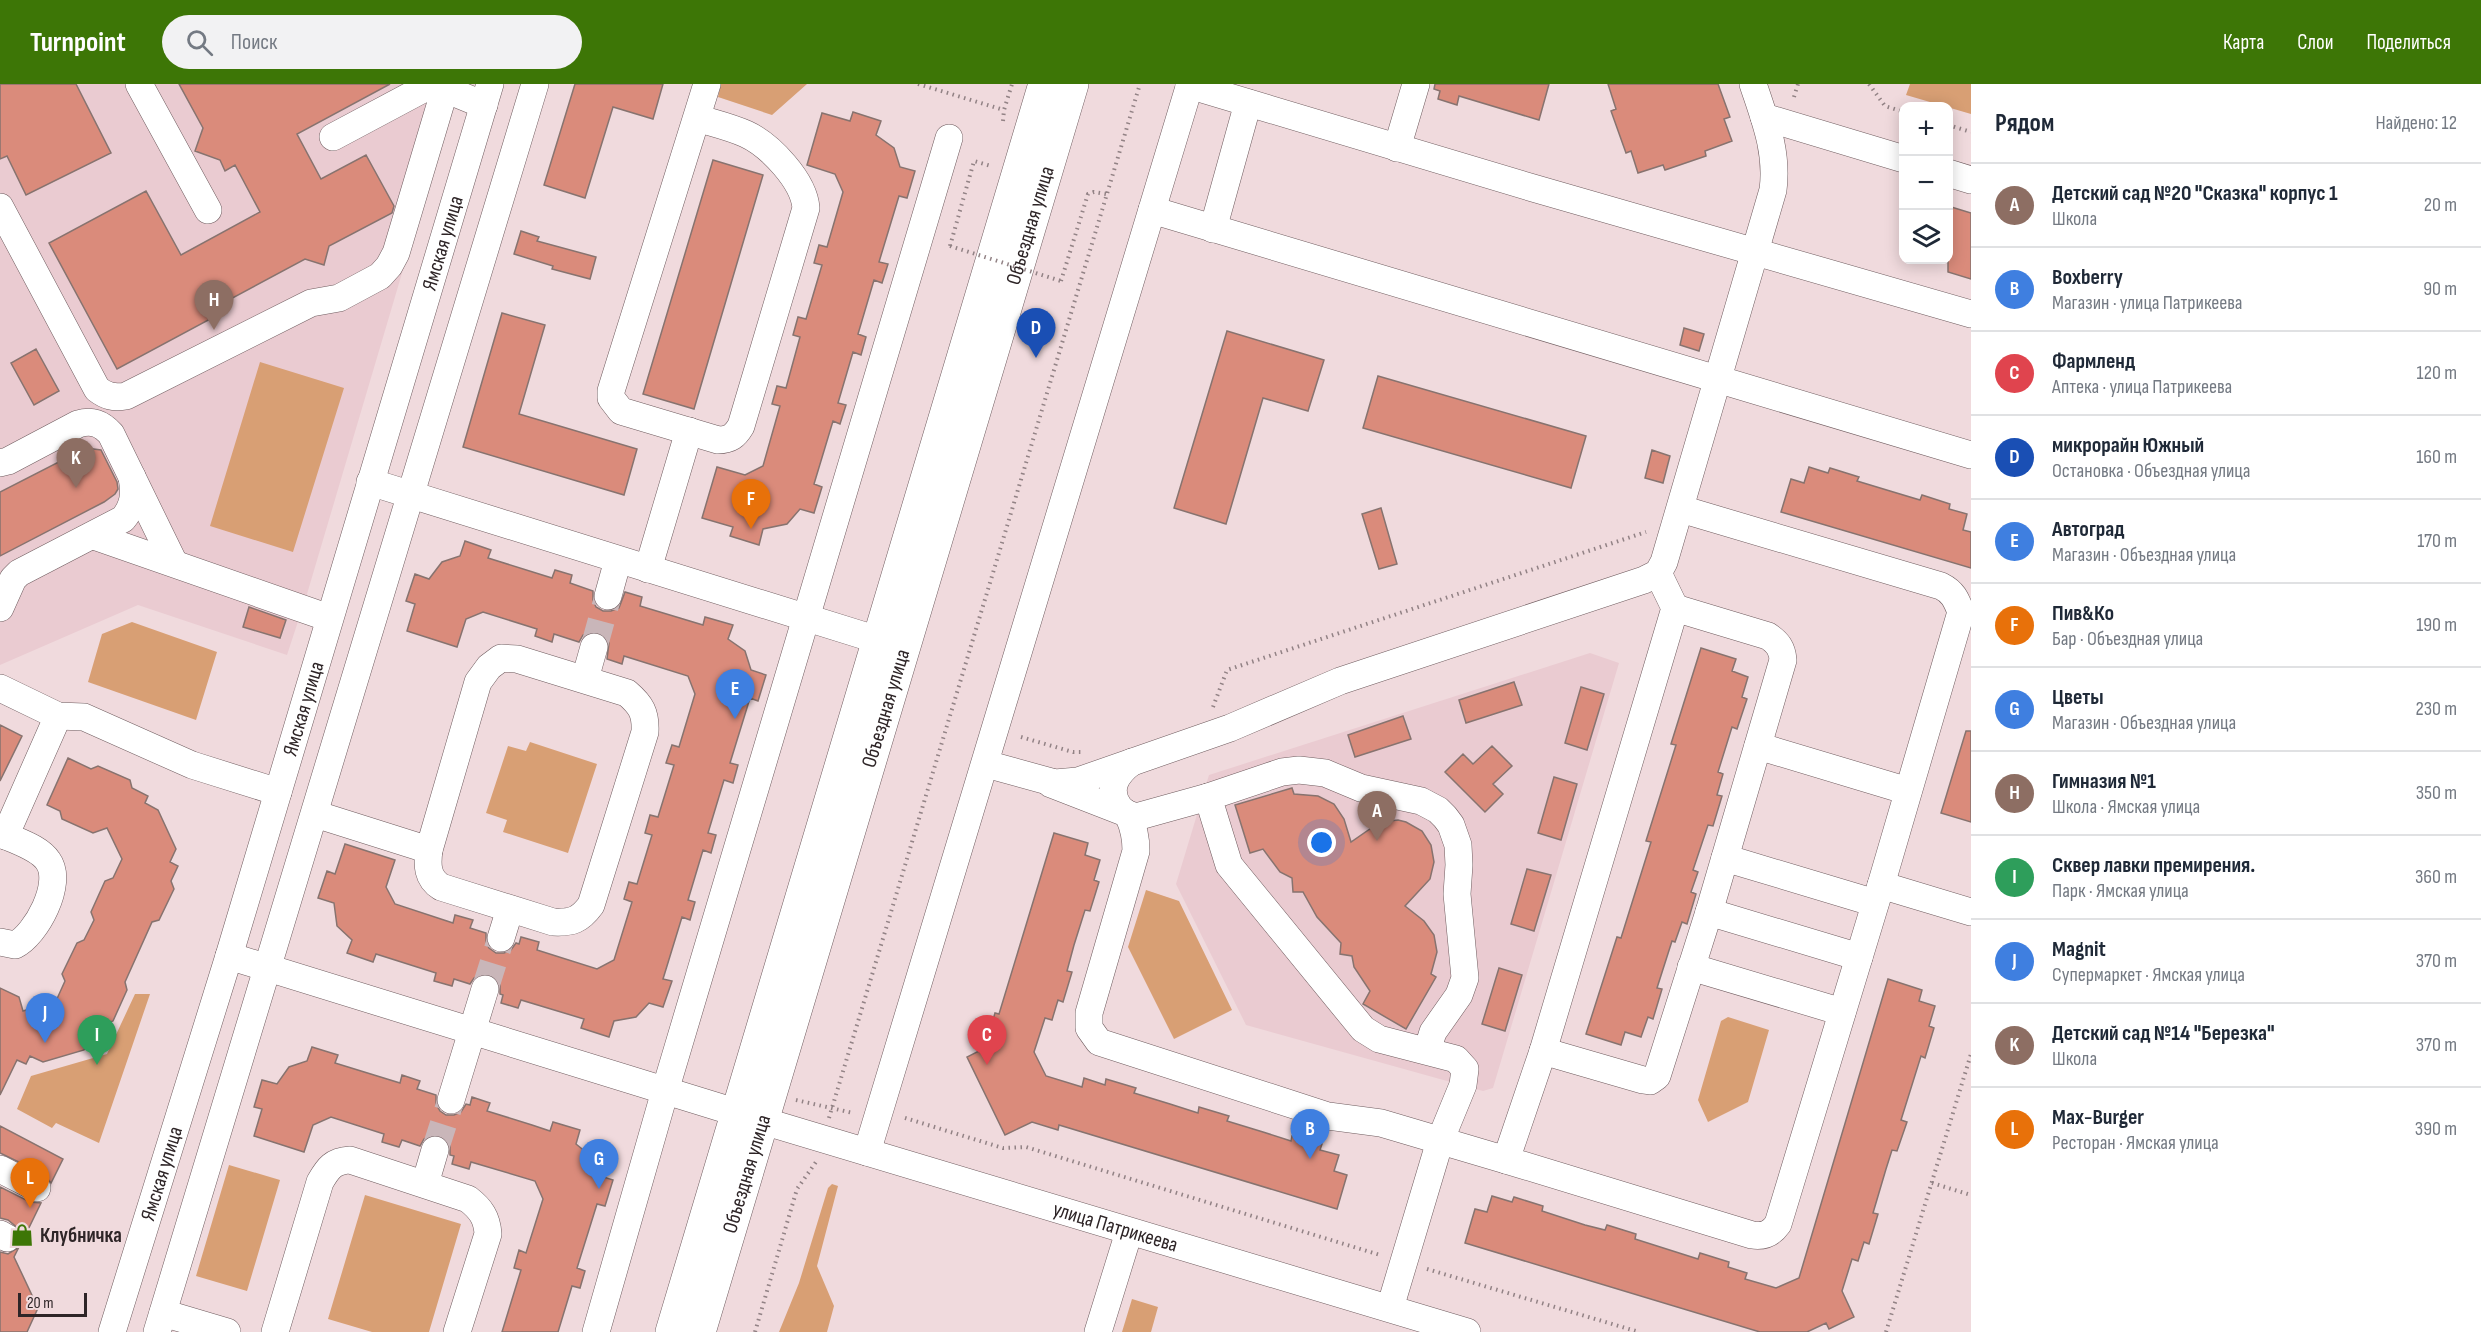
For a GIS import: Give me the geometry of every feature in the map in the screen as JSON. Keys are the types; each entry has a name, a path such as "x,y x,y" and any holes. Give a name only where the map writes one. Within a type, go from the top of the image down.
{"main road":[{"name":"Объездная улица","path":"699,1332 751,1117 890,644 1045,84"},
{"name":"Объездная улица","path":"890,644 1072,84"},
{"name":"Объездная улица","path":"672,1332 751,1117"}],"street":[{"path":"139,84 208,210"},
{"name":"Ямская улица","path":"160,1323 535,84"},
{"path":"697,118 745,133 759,141 800,186 805,197 806,208 741,426 735,435 726,440 718,440 621,411 611,398 707,84"},
{"path":"1397,148 1416,84"},
{"path":"986,764 1055,783 1078,781 1230,728 1340,681 1644,580 1658,573 1664,562 1681,509 1773,190 1776,170 1772,141 1753,84"},
{"path":"867,1152 986,764 1189,85 1397,148 1971,314"},
{"path":"0,207 97,389 105,395 116,398 126,396 311,303 339,298 380,276 396,253 444,87"},
{"path":"333,137 423,88 444,87 487,94"},
{"name":"Ямская улица","path":"112,1332 229,956 487,94"},
{"path":"1213,229 1248,103"},
{"path":"1764,117 1899,158"},
{"path":"596,1332 665,1091 949,138"},
{"path":"1953,175 1971,180"},
{"path":"1152,210 1971,454"},
{"path":"0,463 78,424 99,423 111,434 174,563"},
{"path":"648,569 689,431"},
{"path":"0,608 13,579 19,573 115,525 128,513 134,497 131,476"},
{"path":"370,482 890,644"},
{"path":"1132,762 1119,773 1113,787 1115,799 1128,815 1136,839 1136,851 1088,1020 1089,1028 1099,1042 1328,1116 1381,1123 1762,1237 1772,1232 1778,1224 1961,612 1950,591 1941,586 1681,509"},
{"path":"94,536 329,618"},
{"path":"608,596 618,560"},
{"path":"1506,1160 1543,1051 1675,608 1658,573"},
{"path":"1543,1051 1650,1081 1660,1070 1709,912 1783,660 1782,651 1777,643 1768,636 1675,608"},
{"path":"585,679 594,647"},
{"path":"501,658 517,659 585,679 627,693 639,703 646,717 645,732 591,905 581,918 570,923 553,922 441,887 434,883 429,873 429,850 478,682 489,667 501,658"},
{"path":"0,688 58,717 84,717 192,765 278,792"},
{"path":"0,942 15,945 33,933 53,890 50,863 42,854 2,835 58,717"},
{"path":"1758,746 1908,791"},
{"path":"1042,780 1128,815 1143,816 1282,772 1299,770 1325,773 1361,788 1421,801 1438,810 1451,825 1458,845 1459,865 1456,894 1465,978 1459,994 1433,1032 1427,1051"},
{"path":"1208,797 1229,865 1363,1029 1379,1039 1456,1059 1465,1070 1463,1085 1440,1141 1390,1308"},
{"path":"315,814 429,850"},
{"path":"1725,858 1878,894 1971,912"},
{"path":"501,938 510,909"},
{"path":"1709,912 1859,957"},
{"name":"улица Патрикеева","path":"229,956 823,1140 1467,1332"},
{"path":"1691,967 1842,1012"},
{"path":"451,1100 485,989"},
{"path":"425,1184 435,1150"},
{"path":"275,1332 320,1182 327,1169 337,1161 350,1160 468,1199 479,1207 487,1220 488,1234 457,1332"},
{"path":"0,1169 37,1188"},
{"path":"1098,1332 1129,1232"},
{"path":"160,1323 227,1332"}],"path":[{"path":"918,84 1004,110"},
{"path":"756,1332 797,1190 814,1167 823,1140 1140,84"},
{"path":"1794,97 1798,84"},
{"path":"1869,84 1885,106 1899,110"},
{"path":"1953,127 1971,132"},
{"path":"991,166 974,161 950,246 1061,281 1088,194 1094,192 1106,194"},
{"path":"1211,709 1227,670 1656,529"},
{"path":"1021,737 1073,752 1089,749"},
{"path":"1886,1332 1971,1054"},
{"path":"905,1118 1003,1148 1026,1147 1639,1332"},
{"path":"1932,1184 1971,1195"}],"shaded area":[{"path":"0,84 458,84 287,655 138,605 0,665"},
{"path":"721,84 807,84 772,115 718,97"},
{"path":"1910,84 1971,84 1971,114 1953,109 1953,102 1930,102 1906,95"},
{"path":"260,362 344,388 293,552 210,526"},
{"path":"132,622 217,652 196,720 88,682 102,634"},
{"path":"1590,653 1619,663 1493,1088 1483,1091 1246,1025 1176,884 1209,775"},
{"path":"530,742 597,764 568,853 503,832 507,820 486,813 508,746 526,751"},
{"path":"1146,890 1179,901 1232,1010 1174,1039 1128,947"},
{"path":"135,994 150,994 99,1143 56,1123 52,1128 17,1109 31,1076 107,1054"},
{"path":"1728,1017 1769,1030 1748,1102 1708,1122 1698,1100 1721,1021"},
{"path":"229,1165 280,1180 247,1291 196,1276"},
{"path":"832,1184 838,1186 817,1266 834,1306 827,1332 779,1332 799,1283 828,1188"},
{"path":"365,1195 461,1224 429,1332 372,1332 328,1319"},
{"path":"1132,1299 1158,1307 1151,1332 1122,1332"}],"building":[{"path":"0,84 76,84 111,153 26,195 7,156 0,159"},
{"path":"179,84 390,84 297,134 321,179 366,155 394,206 392,213 329,246 324,265 305,259 210,310 214,317 117,369 49,243 146,191 181,255 260,212 235,165 225,171 220,160 195,151 203,128"},
{"path":"575,84 663,84 653,119 613,107 585,198 544,185"},
{"path":"1435,84 1549,84 1539,120 1459,96 1457,105 1438,99 1440,91 1434,89"},
{"path":"1608,84 1718,84 1730,117 1724,119 1732,141 1705,151 1706,156 1665,170 1663,165 1638,173 1631,151 1626,153 1611,111 1616,109"},
{"path":"853,112 881,121 876,135 894,148 900,167 915,171 907,198 899,196 879,262 888,264 882,283 874,280 858,334 866,337 861,355 853,352 838,403 846,405 840,424 833,421 814,484 822,487 814,513 800,509 787,524 763,529 759,545 730,536 733,527 702,518 717,467 745,475 763,466 780,406 772,404 777,386 786,388 800,337 793,335 798,317 806,319 822,265 814,263 819,245 827,247 843,192 835,174 807,165 822,113 850,121"},
{"path":"713,160 763,175 694,409 643,394"},
{"path":"1953,208 1971,213 1971,279 1948,272 1948,264 1953,264"},
{"path":"521,231 539,237 537,241 596,257 590,279 552,269 553,266 514,254"},
{"path":"502,313 545,325 519,414 637,449 624,495 463,447"},
{"path":"1684,328 1704,334 1699,351 1680,345"},
{"path":"1227,331 1324,360 1308,411 1263,398 1226,524 1174,508"},
{"path":"36,349 59,391 34,405 11,363"},
{"path":"1378,376 1586,436 1571,488 1363,428"},
{"path":"86,448 101,450 117,482 118,489 115,494 104,502 0,556 0,492"},
{"path":"1652,450 1670,456 1663,483 1645,478"},
{"path":"1809,467 1828,473 1830,468 1859,477 1857,481 1920,500 1922,495 1950,504 1949,509 1967,514 1963,530 1971,532 1971,568 1781,512 1791,479 1804,483"},
{"path":"1381,508 1397,564 1379,569 1362,514"},
{"path":"465,541 491,550 488,558 552,578 555,570 572,575 570,583 593,591 596,607 603,611 619,608 625,592 642,597 640,606 703,625 705,617 733,625 728,639 745,651 751,670 766,675 758,701 750,698 730,763 738,765 733,783 724,780 708,833 716,835 711,853 703,850 688,900 695,902 690,920 682,917 663,979 672,981 663,1007 649,1003 636,1017 614,1021 609,1037 581,1028 584,1019 521,1000 518,1008 501,1003 503,995 500,994 500,985 490,974 481,974 470,984 454,979 452,986 434,981 436,973 376,954 373,962 347,953 352,940 337,926 334,903 318,898 327,871 335,874 345,844 395,860 386,887 395,904 453,923 455,915 473,920 470,928 486,933 489,948 496,953 511,950 516,943 519,944 521,937 539,942 537,950 597,969 614,960 632,902 624,899 629,882 637,884 652,835 645,833 650,815 658,817 674,765 666,763 672,745 679,747 695,694 688,676 624,656 622,664 607,659 609,643 605,636 598,632 583,635 579,642 554,634 552,642 535,636 537,629 483,612 466,619 457,647 407,631 415,604 406,601 415,574 429,579 442,562 460,556"},
{"path":"249,607 286,620 280,638 243,627"},
{"path":"1701,648 1736,659 1732,671 1748,677 1742,697 1747,699 1737,729 1732,727 1718,772 1723,774 1717,795 1722,796 1713,826 1708,825 1693,870 1698,872 1691,892 1696,894 1687,924 1682,922 1675,942 1672,941 1657,988 1662,989 1653,1019 1648,1017 1641,1037 1625,1032 1621,1045 1586,1034 1617,937 1621,938 1651,842 1646,841 1676,745 1671,744"},
{"path":"1514,682 1522,705 1466,723 1459,700"},
{"path":"1581,687 1604,694 1587,750 1565,743"},
{"path":"1403,716 1411,739 1355,757 1348,735"},
{"path":"0,725 22,736 0,781"},
{"path":"1966,731 1971,731 1971,822 1941,813"},
{"path":"1492,746 1512,766 1493,784 1503,794 1485,812 1445,772 1463,754 1473,764"},
{"path":"68,758 91,769 98,766 130,780 132,788 148,796 145,803 158,810 176,849 170,862 178,866 171,881 174,889 159,920 152,922 125,982 127,990 113,1021 105,1024 98,1040 90,1036 84,1050 43,1062 30,1056 26,1064 17,1060 0,1095 0,988 19,997 23,1011 56,1001 65,981 62,974 77,943 84,940 94,920 91,912 105,881 113,878 122,859 107,828 93,833 62,819 60,811 47,805"},
{"path":"1554,777 1577,784 1561,840 1538,833"},
{"path":"1292,788 1294,794 1318,796 1334,804 1344,819 1351,842 1380,822 1398,820 1422,831 1431,845 1434,862 1430,879 1405,906 1424,921 1434,935 1437,952 1431,974 1436,977 1406,1029 1363,1004 1370,991 1354,967 1352,956 1340,954 1341,943 1317,917 1303,892 1293,892 1292,878 1280,872 1263,849 1250,853 1235,805"},
{"path":"1054,833 1088,843 1085,855 1100,860 1094,880 1099,882 1090,911 1085,910 1074,945 1067,971 1072,972 1063,1002 1058,1000 1052,1020 1045,1018 1034,1052 1046,1076 1082,1087 1084,1078 1105,1085 1106,1079 1136,1088 1134,1093 1198,1113 1199,1107 1229,1116 1227,1121 1291,1141 1292,1136 1322,1144 1320,1150 1339,1155 1334,1171 1347,1175 1337,1209 1059,1125 1058,1130 1032,1122 1005,1135 967,1057 985,1048 995,1013 999,1014"},
{"path":"1527,869 1551,875 1534,931 1511,924"},
{"path":"1499,968 1522,975 1505,1031 1482,1024"},
{"path":"1888,979 1922,990 1919,1001 1935,1006 1929,1026 1934,1028 1925,1058 1921,1056 1901,1120 1907,1122 1897,1151 1892,1150 1886,1169 1873,1213 1878,1214 1869,1244 1864,1242 1858,1261 1852,1259 1842,1291 1854,1317 1829,1329 1826,1323 1807,1332 1760,1332 1465,1243 1475,1209 1487,1212 1492,1196 1512,1202 1514,1197 1543,1206 1542,1211 1585,1225 1605,1230 1607,1225 1636,1234 1635,1239 1698,1259 1700,1253 1729,1262 1728,1267 1747,1273 1745,1279 1776,1288 1799,1278"},
{"path":"312,1047 338,1055 335,1063 400,1083 402,1075 420,1081 417,1089 436,1095 436,1104 446,1115 461,1112 466,1104 470,1105 472,1097 490,1103 487,1111 550,1131 553,1122 580,1130 576,1144 592,1157 600,1176 613,1180 605,1206 597,1204 577,1268 585,1271 580,1288 572,1286 558,1332 502,1332 521,1270 514,1268 519,1250 526,1253 543,1199 535,1181 471,1162 469,1169 452,1164 454,1156 450,1155 450,1146 440,1135 431,1135 424,1139 420,1146 402,1140 399,1147 382,1142 384,1134 331,1117 313,1125 304,1152 254,1136 262,1109 254,1107 262,1080 277,1084 289,1067 307,1061"},
{"path":"0,1126 63,1159 51,1183 44,1174 0,1153"},
{"path":"0,1187 30,1202 41,1203 22,1242 20,1230 8,1220 0,1218"},
{"path":"19,1247 14,1257 38,1308 27,1332 0,1332 0,1252 8,1254"}],"tunnel":[{"path":"594,647 608,596"},
{"path":"485,989 501,938"},
{"path":"435,1150 451,1100"}],"place":[{"name":"Гимназия №1","path":"214,330"},
{"name":"микрорайн Южный","path":"1036,358"},
{"name":"Детский сад №14 \"Березка\"","path":"76,488"},
{"name":"Пив&Ко","path":"751,529"},
{"name":"Автоград","path":"735,719"},
{"name":"Детский сад №20 \"Сказка\" корпус 1","path":"1377,841"},
{"name":"Magnit","path":"45,1043"},
{"name":"Сквер лавки премирения.","path":"97,1065"},
{"name":"Фармленд","path":"987,1065"},
{"name":"Boxberry","path":"1310,1159"},
{"name":"Цветы","path":"599,1189"},
{"name":"Max-Burger","path":"30,1208"},
{"name":"Клубничка","path":"22,1235"}]}
